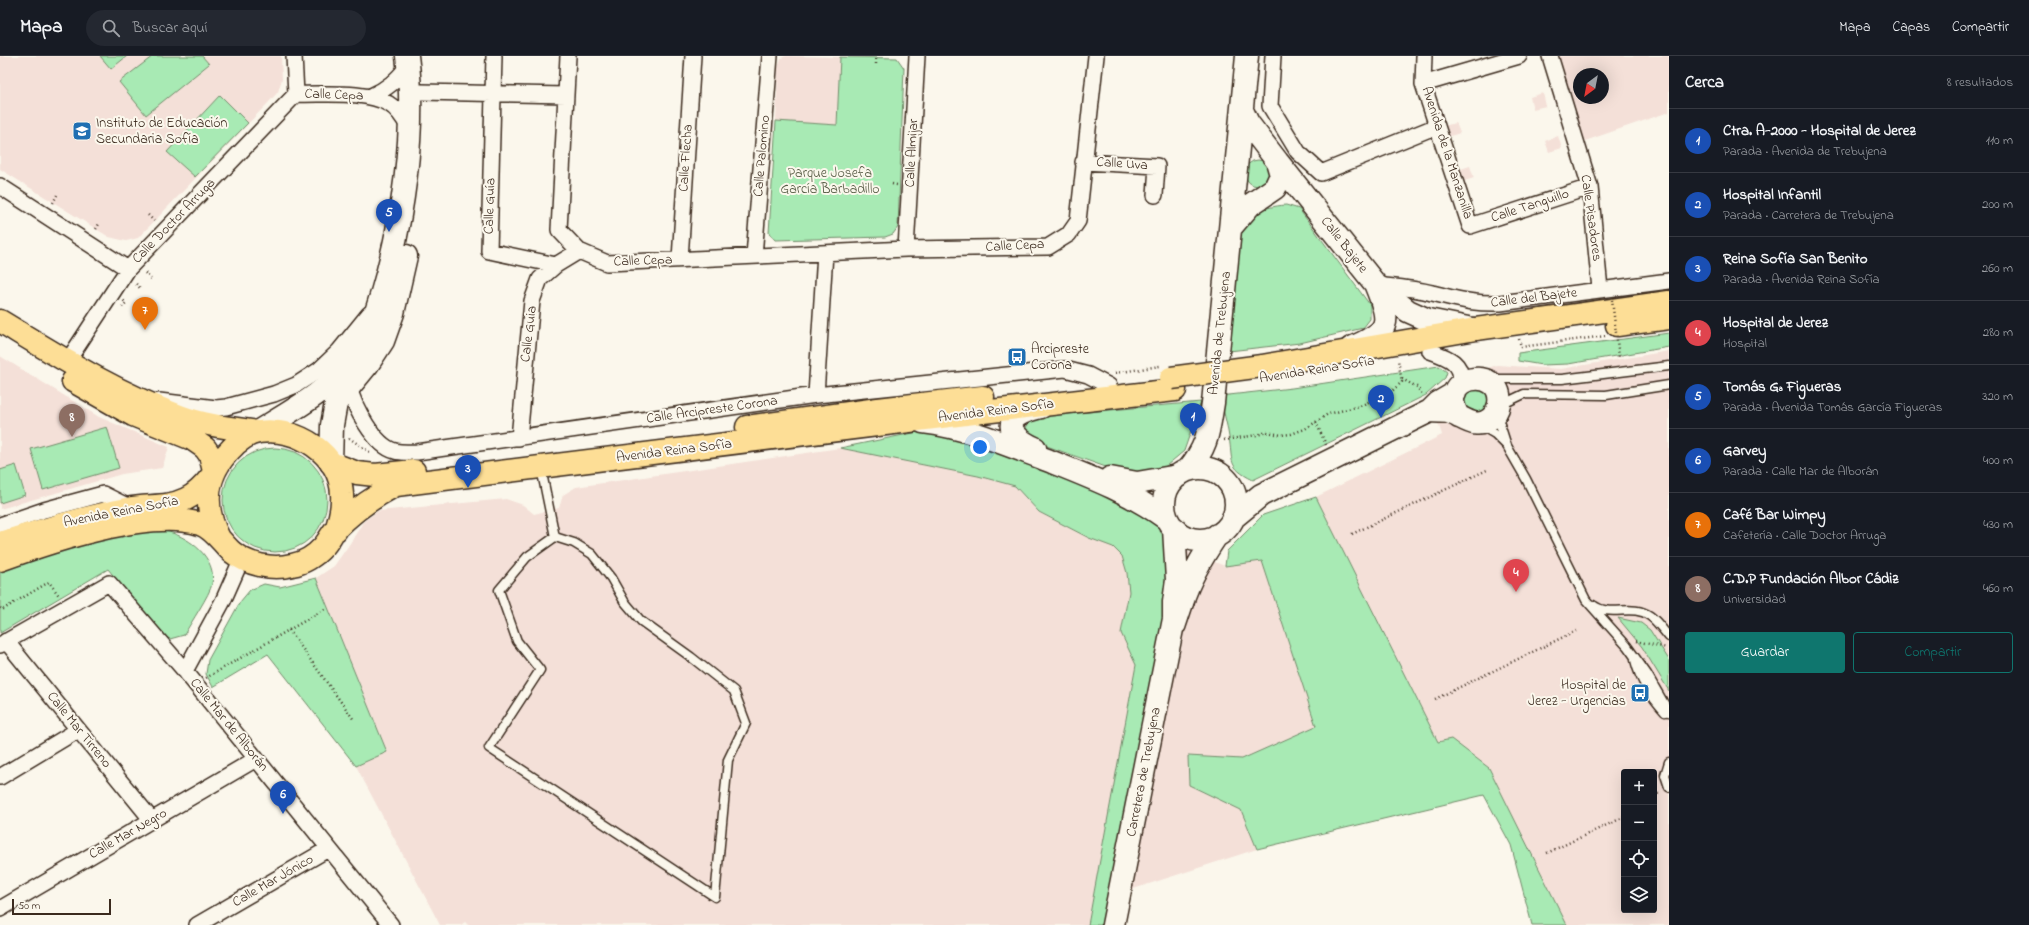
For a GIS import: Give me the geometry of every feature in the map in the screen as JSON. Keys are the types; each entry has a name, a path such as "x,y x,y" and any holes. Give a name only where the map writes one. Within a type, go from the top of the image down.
{"main road":[{"name":"Avenida de Trebujena","path":"1226,480 1213,458 1191,457 1213,403 1232,226 1247,56"},
{"path":"331,463 332,425 336,403 368,364 383,341 393,313 411,236 416,201 421,92 412,59"},
{"path":"0,320 67,362 105,383 180,416 215,426 257,432 318,394 335,381 356,356 369,331 378,307 398,232 409,128 412,59"},
{"path":"1232,226 1250,205 1275,188 1281,175 1275,158 1248,123 1242,110"},
{"path":"1266,194 1248,194 1242,189 1236,172 1239,161 1251,152 1258,151 1275,158"},
{"name":"Calle Bajete","path":"1275,158 1376,285"},
{"name":"Calle Bajete","path":"1266,194 1297,199 1313,205"},
{"path":"1376,285 1408,311 1428,320 1476,329"},
{"path":"1344,351 1373,339 1384,327 1386,322 1386,311 1376,285"},
{"name":"Avenida Reina Sofía","path":"1262,372 1344,351 1476,329 1669,302"},
{"name":"Avenida Reina Sofía","path":"0,560 70,536 162,520 180,520 202,524 220,539 232,552 261,566 277,567 292,565 307,559 323,548 336,530 380,494 396,486 1053,404 1173,384 1262,372 1397,358 1478,342 1669,318"},
{"path":"0,336 100,398 133,415 192,439 205,448 210,455 213,474"},
{"name":"Carretera de Trebujena","path":"1174,619 1198,564 1226,527 1261,495 1430,411 1468,379 1484,379"},
{"path":"1430,411 1444,411 1466,420 1487,421 1497,409 1498,395 1496,388 1484,379"},
{"name":"Avenida Reina Sofía","path":"331,463 357,473 375,475 885,408 1109,386 1173,384"},
{"path":"1457,389 1453,403 1466,420"},
{"path":"1053,404 1024,412 1016,417 1013,430 1016,438 1023,443 1116,480 1137,483 1191,457"},
{"path":"915,422 948,426 1021,450 1114,486 1146,504 1171,523 1183,535 1194,539 1206,539 1226,527 1236,507 1235,495 1226,480"},
{"name":"Avenida Reina Sofía","path":"0,543 79,518 131,508 161,507 174,504 200,491 213,474 218,464 235,444 257,432 273,431 300,438 316,447 331,463 337,474 342,493 342,512 336,530"},
{"path":"1191,457 1200,468 1211,470 1244,492 1261,495"},
{"path":"1171,523 1164,507 1165,495 1170,484 1191,457"},
{"name":"Avenida Reina Sofía","path":"213,474 208,495 209,512 213,526 220,539"},
{"name":"Carretera de Trebujena","path":"1113,925 1174,619 1174,602 1177,580 1171,523"}],"street":[{"path":"294,56 296,94"},
{"path":"494,56 494,93"},
{"name":"Calle Cepa","path":"568,56 559,230 579,251 607,262 906,249 1048,247 1069,234 1078,220 1083,162 1096,56"},
{"name":"Calle Flecha","path":"680,259 693,56"},
{"name":"Calle Palomino","path":"754,256 770,56"},
{"name":"Calle Almijar","path":"906,249 917,56"},
{"path":"1273,56 1270,106 1298,152 1321,173 1437,126"},
{"name":"Avenida de la Manzanilla","path":"1424,56 1423,84 1470,226"},
{"path":"1423,84 1519,56"},
{"name":"Calle Pisadores","path":"1550,56 1590,187 1600,289"},
{"name":"Calle Cepa","path":"371,96 385,90 398,78 412,59"},
{"path":"421,92 566,95"},
{"name":"Calle Guía","path":"494,93 489,251 556,265"},
{"name":"Calle Cepa","path":"296,94 371,96 390,104 400,114 409,128"},
{"name":"Calle Doctor Arruga","path":"67,362 128,269 296,94"},
{"name":"Calle Uva","path":"1083,162 1157,166 1155,194"},
{"path":"0,186 128,269"},
{"name":"Calle Tanguillo","path":"1470,226 1590,187"},
{"name":"Calle Guia","path":"519,438 532,301 540,278 556,265 579,251"},
{"path":"816,395 825,253"},
{"name":"Calle del Bajete","path":"1376,285 1432,292 1462,301 1480,304 1500,303 1669,281"},
{"path":"143,400 216,408 226,407 291,387 319,370 359,329 366,317 378,307"},
{"path":"1430,351 1450,359 1459,367 1461,373 1457,389"},
{"name":"Calle Arcipreste Corona","path":"349,387 352,399 367,425 382,444 394,451 430,450 816,395 1065,369 1088,375 1109,386"},
{"path":"419,470 430,450"},
{"path":"0,525 44,510 103,494 131,508"},
{"path":"185,671 223,601 242,558"},
{"name":"Calle Mar de Alborán","path":"68,606 109,584 196,684 391,925"},
{"path":"3,643 68,606"},
{"name":"Calle Mar Tirreno","path":"3,643 152,819"},
{"path":"0,777 78,730"},
{"name":"Calle Mar Negro","path":"0,909 256,759"},
{"name":"Calle Mar Jónico","path":"197,925 328,849"}],"lane":[{"path":"1484,379 1562,379 1669,366"},
{"path":"1507,446 1506,440 1498,423 1497,409 1512,398 1524,394 1606,395 1669,385"},
{"path":"1466,420 1490,431 1507,446 1526,479 1586,600 1627,646 1647,674 1669,712"},
{"path":"541,467 555,537"},
{"path":"1168,651 1178,636 1207,560 1226,527"},
{"path":"555,537 574,543 592,554 611,578 624,601 641,621 691,657 734,691 746,723 728,760 715,897 489,748 540,670 517,640 499,590 527,557 555,537"},
{"path":"1586,600 1605,612 1638,611 1649,616 1669,637"},
{"path":"1634,656 1637,670 1646,688 1669,716"},
{"path":"1669,762 1665,775 1669,786"}],"path":[{"path":"876,56 876,64"},
{"path":"53,203 57,195"},
{"path":"148,215 154,221"},
{"path":"96,229 99,224"},
{"path":"145,273 151,279"},
{"path":"136,284 141,289"},
{"path":"1612,300 1619,357"},
{"path":"122,307 126,302"},
{"path":"1191,457 1232,439 1268,432 1281,435 1291,434 1305,429 1328,414 1360,406 1392,391 1402,382 1397,358"},
{"path":"1402,379 1417,387 1430,411"},
{"path":"1316,422 1333,460"},
{"path":"1352,534 1489,469"},
{"path":"0,608 2,610 49,582 68,606"},
{"path":"196,684 325,609"},
{"path":"289,630 354,720"},
{"path":"1434,699 1576,631"},
{"path":"1627,646 1634,640 1652,646 1669,648"},
{"path":"1547,853 1621,818"}],"shaded area":[{"path":"0,56 281,56 282,79 278,92 269,102 138,238 126,241 109,237 0,169"},
{"path":"786,56 840,57 837,125 776,121 778,67 781,58"},
{"path":"1553,56 1669,56 1669,112 1582,142"},
{"path":"1543,93 1546,106 1533,109 1530,97"},
{"path":"1456,123 1460,133 1447,137 1443,126"},
{"path":"1558,136 1562,148 1549,152 1545,141"},
{"path":"1470,166 1474,178 1461,182 1458,170"},
{"path":"1669,351 1669,925 1567,925 1489,768 1438,742 1316,497 1442,435 1430,398 1482,370 1497,365 1561,369"},
{"path":"0,356 99,417 169,447 162,468 122,474 0,509"},
{"path":"840,448 978,476 1015,486 1039,512 1089,538 1114,547 1122,556 1127,573 1129,592 1121,633 1136,665 1088,925 468,925 465,922 461,925 440,925 356,766 387,752 316,578 334,566 363,522 378,511 506,499 523,505 534,514 559,508 563,495 576,487"},
{"path":"1178,548 1225,566 1262,561 1316,726 1242,759 1188,756 1189,785 1241,810 1257,849 1124,892"}],"green space":[{"path":"100,56 127,56 111,69"},
{"path":"153,56 202,56 209,64 146,115 119,82"},
{"name":"Parque Josefa García Barbadillo","path":"840,57 897,58 904,68 898,227 893,234 885,237 775,240 769,233 776,121 837,125"},
{"path":"220,95 248,123 195,177 167,152"},
{"path":"1258,160 1267,164 1271,173 1267,182 1258,186 1249,182 1245,173 1249,164"},
{"path":"1286,205 1299,209 1370,305 1370,319 1363,328 1300,343 1229,351 1241,235 1249,221 1258,212 1270,207"},
{"path":"1669,333 1669,347 1568,364 1542,365 1518,361 1518,353"},
{"path":"1439,366 1447,372 1445,378 1426,395 1253,480 1239,471 1233,463 1220,396 1292,388"},
{"path":"1465,388 1486,388 1489,411 1466,415 1461,393"},
{"path":"1201,402 1184,451 1160,471 1131,476 1027,439 1023,433 1031,419 1042,416"},
{"path":"107,427 119,468 43,490 31,449"},
{"path":"918,432 973,436 1076,474 1163,526 1178,548 1118,925 1088,925 1136,665 1121,633 1129,592 1127,573 1122,556 1113,547 1089,538 1039,512 1015,486 978,476 840,448"},
{"path":"275,448 295,452 312,463 323,480 327,500 323,520 312,537 295,548 275,552 255,548 238,537 227,520 223,500 227,480 238,463 255,452"},
{"path":"16,465 25,495 0,503 0,470"},
{"path":"1316,497 1438,742 1451,739 1489,768 1567,925 1532,925 1511,845 1484,795 1257,849 1241,810 1189,785 1188,756 1242,759 1316,726 1262,561 1225,566 1227,551 1263,515"},
{"path":"148,529 169,532 185,539 200,550 210,566 212,584 204,602 184,635 170,639 163,636 108,569 0,633 0,571 101,538"},
{"path":"316,578 387,752 356,766 268,654 213,687 206,674 208,660 240,602 250,590 264,584 280,587"},
{"path":"1618,618 1641,623 1650,630 1669,660 1669,691 1642,647"}],"place":[{"name":"Instituto de Educación Secundaria Sofía","path":"82,131"},
{"name":"Tomás Gª Figueras","path":"389,232"},
{"name":"Café Bar Wimpy","path":"145,330"},
{"name":"Arcipreste Corona","path":"1017,357"},
{"name":"Hospital Infantil","path":"1381,418"},
{"name":"Ctra. A-2000 - Hospital de Jerez","path":"1193,436"},
{"name":"C.D.P Fundación Albor Cádiz","path":"72,437"},
{"name":"Reina Sofía San Benito","path":"468,488"},
{"name":"Hospital de Jerez","path":"1516,592"},
{"name":"Hospital de Jerez - Urgencias","path":"1640,693"},
{"name":"Garvey","path":"283,814"}]}
